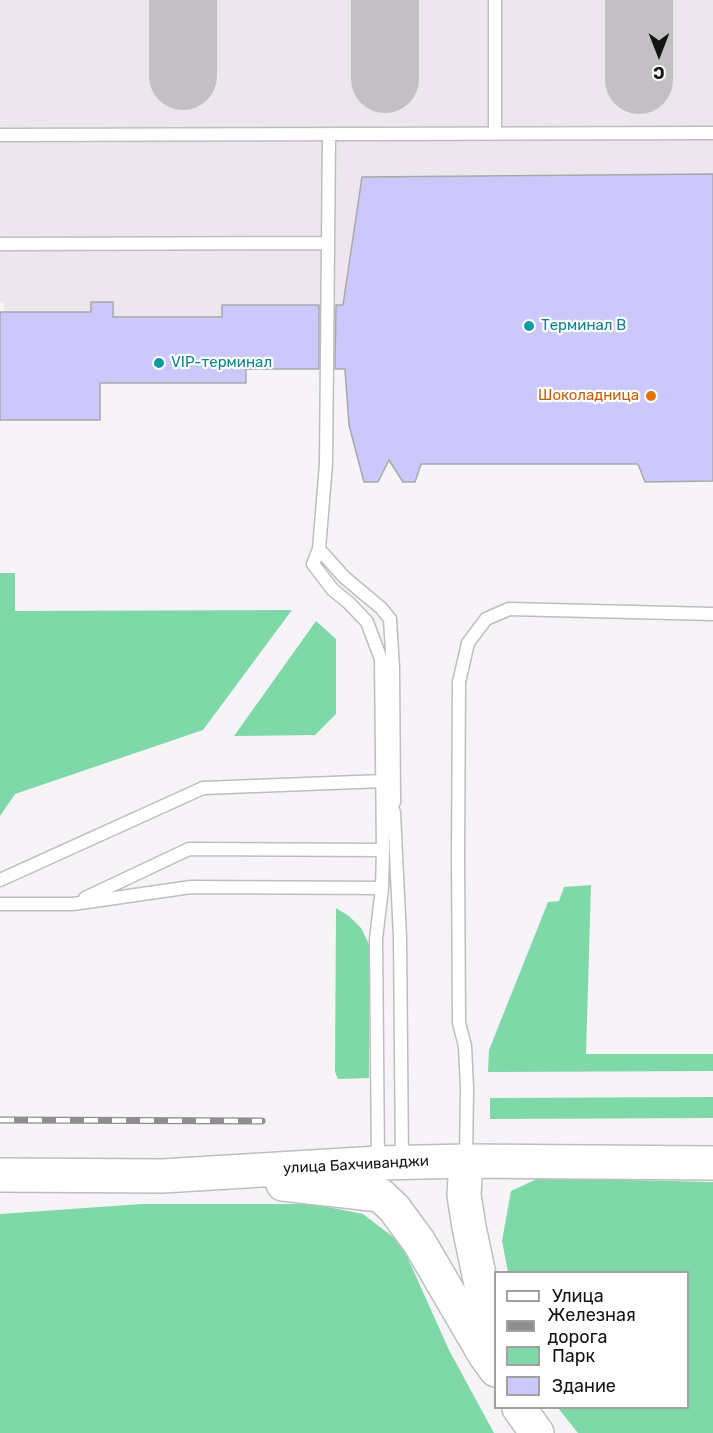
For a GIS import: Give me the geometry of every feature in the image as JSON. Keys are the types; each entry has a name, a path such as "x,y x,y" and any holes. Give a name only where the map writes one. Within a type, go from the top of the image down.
{"main road":[{"name":"улица Бахчиванджи","path":"0,1175 383,1176 466,1161 713,1163"},
{"path":"466,1161 465,1195 469,1227 494,1351"},
{"path":"383,1176 394,1208 419,1242 494,1368"},
{"path":"520,1409 537,1433"}],"lane":[{"path":"495,0 495,134"},
{"path":"0,135 329,136 713,133"},
{"path":"329,136 326,464 319,549 313,564 333,590 367,622 381,658 383,850 382,888 376,939 383,1176"},
{"path":"0,244 328,243"},
{"path":"319,549 344,577 381,608 390,619 393,668 394,813 400,937 383,1176"},
{"path":"466,1161 465,1047 459,1023 458,820 459,682 468,643 486,619 509,609 713,614"},
{"path":"383,781 394,813"},
{"path":"0,880 203,788 383,781"},
{"path":"73,904 189,849 383,850"},
{"path":"0,904 73,904 191,887 382,888"}],"shaded area":[{"path":"0,0 713,0 713,174 363,177 345,295 345,358 318,356 318,305 222,305 222,317 113,317 113,302 91,303 91,312 4,312 4,302 0,302"}],"green space":[{"path":"0,573 15,573 15,611 292,610 203,730 15,794 0,816"},
{"path":"316,621 336,639 336,714 315,735 234,736"},
{"path":"591,885 586,1054 713,1054 713,1071 488,1072 489,1050 548,902 559,901 564,887"},
{"path":"336,908 349,916 361,928 369,944 369,1078 338,1079 335,1072"},
{"path":"713,1097 713,1118 490,1119 490,1098"},
{"path":"539,1178 713,1182 713,1433 578,1433 559,1409 689,1409 689,1271 508,1271 502,1241 511,1191"},
{"path":"142,1204 313,1204 363,1214 401,1243 449,1350 494,1433 0,1433 0,1214"}],"building":[{"name":"Терминал B","path":"713,174 713,481 645,482 638,464 421,464 415,482 403,482 389,460 378,482 364,482 349,425 345,369 335,369 336,305 343,305 362,177"},
{"name":"VIP-терминал","path":"91,302 113,302 113,317 222,317 222,305 319,305 319,369 246,369 246,383 100,383 100,420 0,420 0,312 91,312"}],"taxiway":[{"path":"183,0 183,76"},
{"path":"385,0 385,79"},
{"path":"639,0 639,80"}],"railway":[{"path":"0,1120 262,1121"}],"place":[{"name":"Терминал B","path":"529,326"},
{"name":"VIP-терминал","path":"159,363"},
{"name":"Шоколадница","path":"651,396"}]}
